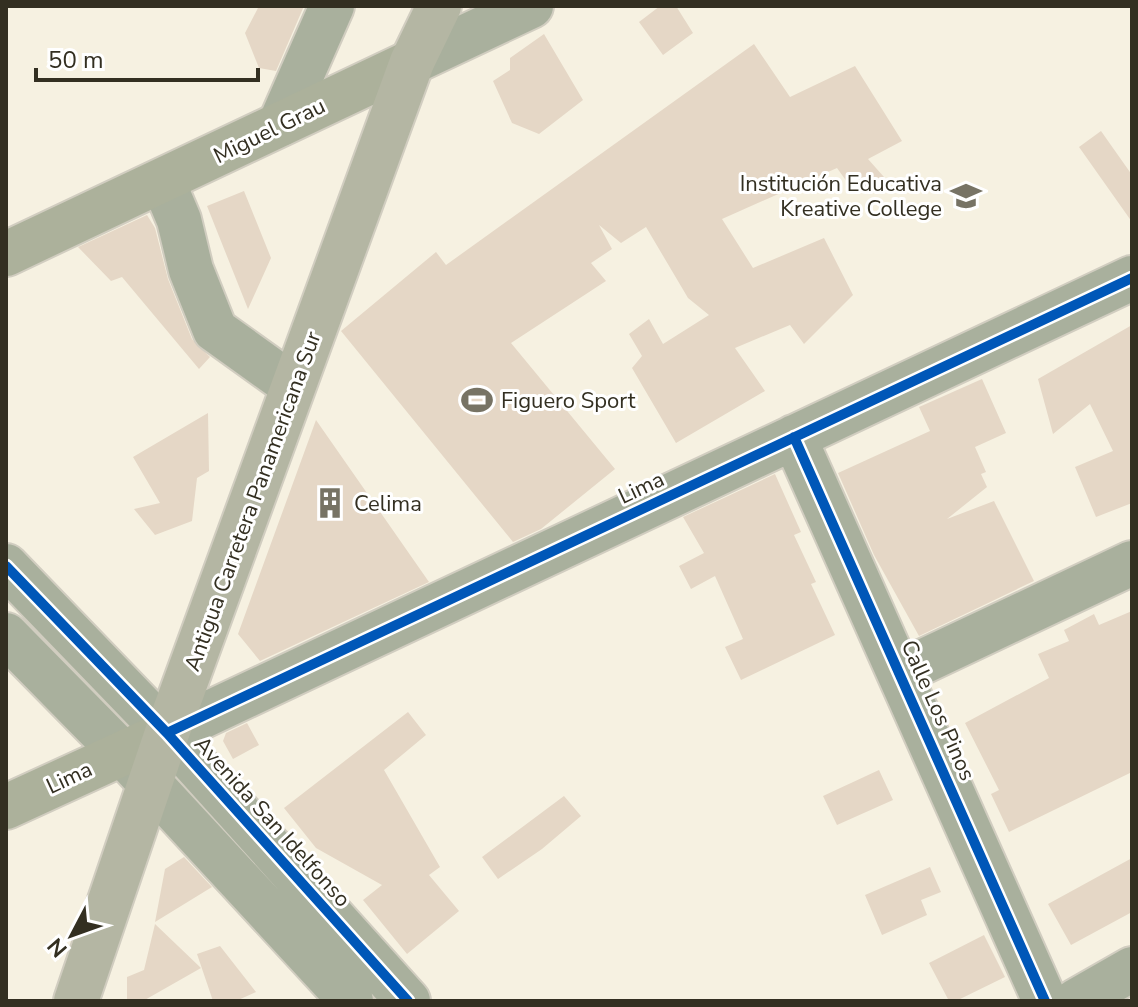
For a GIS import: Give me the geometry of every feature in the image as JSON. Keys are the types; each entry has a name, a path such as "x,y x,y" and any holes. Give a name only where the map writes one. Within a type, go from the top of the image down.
{"highway":[{"name":"Antigua Carretera Panamericana Sur","path":"76,1001 167,733 293,386 412,62 439,6"}],"main road":[{"name":"Miguel Grau","path":"6,254 412,62"},
{"name":"Lima","path":"6,807 167,733"}],"street":[{"path":"280,124 332,6"},
{"name":"Miguel Grau","path":"412,62 531,6"},
{"path":"163,182 179,220 191,270 215,330 293,386"},
{"name":"Lima","path":"167,733 1132,278"},
{"name":"Calle Los Pinos","path":"794,437 1045,1001"},
{"path":"901,672 1132,563"},
{"name":"Avenida San Idelfonso","path":"6,566 167,733 408,1001"},
{"path":"6,635 121,752 351,1001"},
{"path":"1076,1001 1132,969"}],"building":[{"path":"259,6 304,6 276,71 259,68 245,33"},
{"path":"660,6 676,6 693,33 663,55 639,22"},
{"path":"544,34 583,100 539,134 512,123 493,81 510,70 510,58"},
{"path":"754,44 790,97 855,66 902,141 868,159 884,177 855,193 837,168 722,219 753,268 824,238 853,295 804,344 790,325 735,348 765,391 676,443 632,368 642,356 629,334 649,319 663,344 709,315 688,298 646,227 621,243 599,225 612,249 591,263 606,281 511,343 615,469 541,529 513,542 341,331 436,252 446,265"},
{"path":"1101,131 1132,175 1132,222 1079,147"},
{"path":"244,191 271,258 248,309 207,206"},
{"path":"147,215 155,228 168,279 192,339 210,357 199,369 122,277 111,281 78,247"},
{"path":"1132,325 1132,503 1096,517 1075,467 1113,451 1090,404 1053,434 1038,379"},
{"path":"982,379 1006,433 975,447 986,472 981,474 987,487 947,519 994,501 1034,581 919,636 874,555 838,473 930,431 919,407"},
{"path":"208,413 209,471 197,478 192,521 155,535 134,509 160,503 133,457"},
{"name":"Celima","path":"316,420 429,582 260,661 238,634"},
{"path":"775,474 801,532 794,535 816,582 811,584 835,635 741,680 725,647 743,639 715,576 691,589 679,566 704,553 683,517"},
{"path":"1132,611 1132,772 1009,832 991,794 999,790 965,723 1049,678 1038,654 1069,641 1064,630 1094,614 1099,625"},
{"path":"408,712 426,735 384,770 440,867 429,875 459,911 407,954 363,900 382,885 316,848 284,808"},
{"path":"247,723 259,745 233,759 223,741 226,733"},
{"path":"879,770 893,800 837,825 823,796"},
{"path":"564,796 581,816 542,849 498,879 482,857"},
{"path":"184,857 212,887 155,922 165,869"},
{"path":"1132,858 1132,912 1071,945 1048,904"},
{"path":"930,867 941,892 921,900 927,915 882,935 865,895"},
{"path":"155,924 201,968 143,1001 127,1001 127,977 144,970"},
{"path":"984,935 1005,977 956,1001 949,1001 929,963"},
{"path":"220,946 256,992 236,1001 213,1001 197,954"}],"cycle path":[{"path":"167,733 1132,278"},
{"path":"794,437 1045,1001"},
{"path":"6,566 167,733 408,1001"}],"place":[{"name":"Institución Educativa Kreative College","path":"966,196"},
{"name":"Figuero Sport","path":"477,400"},
{"name":"Celima","path":"330,503"}]}
